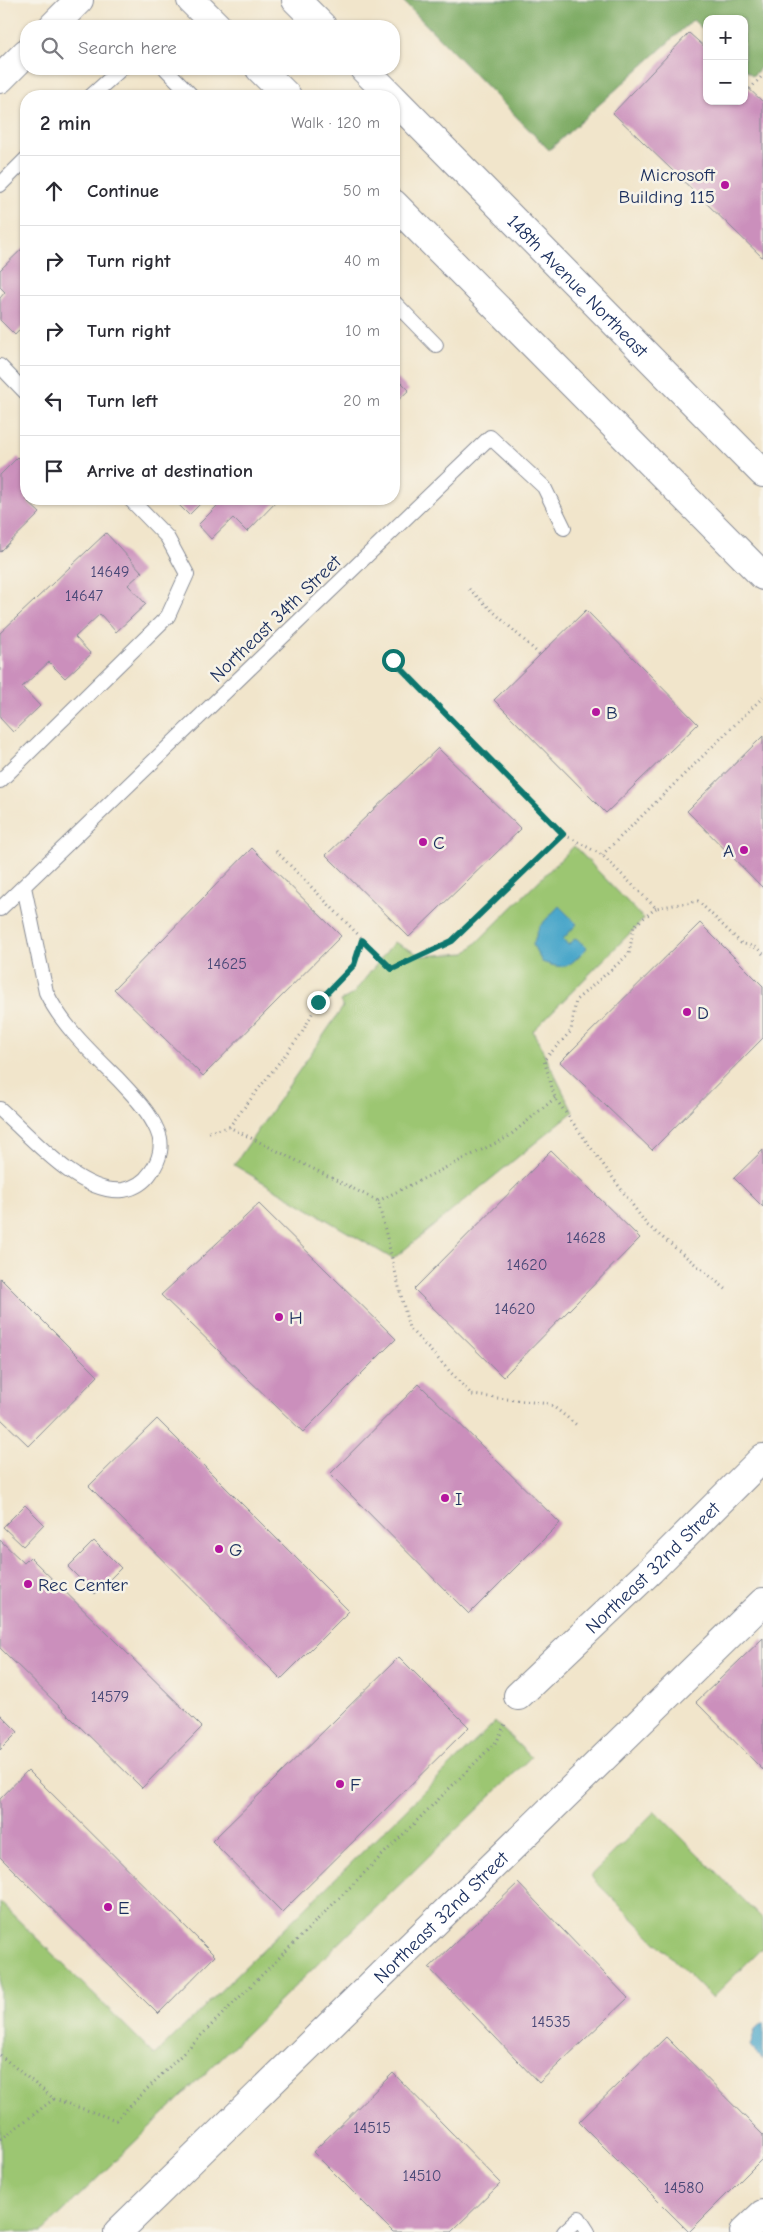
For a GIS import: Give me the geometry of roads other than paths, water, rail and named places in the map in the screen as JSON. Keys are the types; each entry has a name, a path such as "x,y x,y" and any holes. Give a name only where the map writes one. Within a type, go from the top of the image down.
{"street":[{"path":"59,20 79,0"},
{"path":"191,0 212,20"},
{"path":"296,0 316,20"},
{"path":"0,79 20,59"},
{"path":"266,75 281,90"},
{"name":"148th Avenue Northeast","path":"370,75 385,90"},
{"name":"148th Avenue Northeast","path":"400,105 763,473"},
{"path":"400,210 763,576"},
{"name":"Northeast 32nd Street","path":"518,1696 652,1570 763,1458"},
{"name":"Northeast 32nd Street","path":"118,2232 763,1602"},
{"path":"744,2232 763,2214"}],"lane":[{"path":"98,90 114,75"},
{"path":"172,75 186,90"},
{"path":"0,185 20,166"},
{"path":"400,308 436,345"},
{"path":"0,366 20,387"},
{"name":"Northeast 34th Street","path":"0,909 490,437 544,487 564,528"},
{"path":"0,781 168,616 188,574 167,537 136,505"},
{"path":"0,1109 68,1170 92,1185 122,1190 131,1188 150,1175 160,1157 161,1144 158,1130 145,1110 88,1049 52,1004 46,992 24,887"},
{"path":"564,2232 579,2218 588,2232"}],"water":[{"path":"559,906 577,924 563,939 568,945 576,938 587,948 571,963 562,966 542,962 533,945 539,927"},
{"path":"763,2022 763,2060 750,2046 755,2029"}],"place":[{"name":"Microsoft Building 115","path":"725,185"},
{"name":"B","path":"596,712"},
{"name":"C","path":"423,842"},
{"name":"A","path":"744,850"},
{"name":"D","path":"687,1012"},
{"name":"H","path":"279,1317"},
{"name":"I","path":"445,1498"},
{"name":"G","path":"219,1549"},
{"name":"Rec Center","path":"28,1584"},
{"name":"F","path":"340,1784"},
{"name":"E","path":"108,1907"}]}
